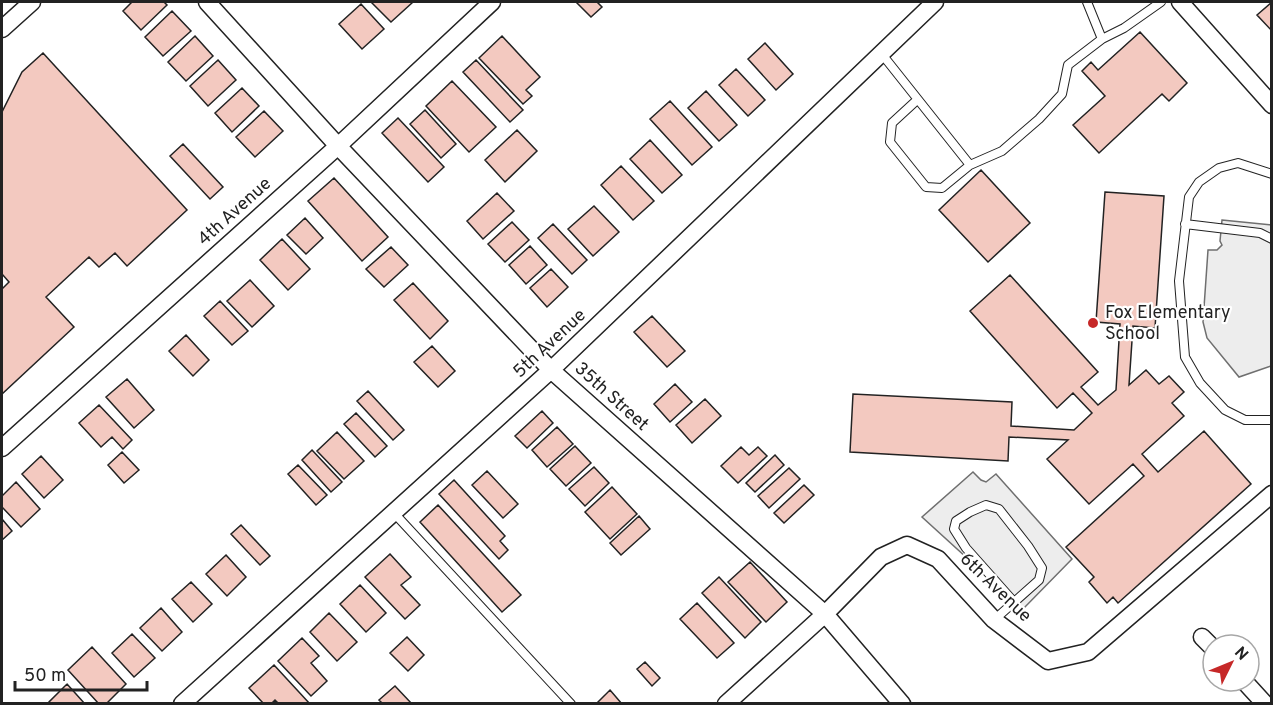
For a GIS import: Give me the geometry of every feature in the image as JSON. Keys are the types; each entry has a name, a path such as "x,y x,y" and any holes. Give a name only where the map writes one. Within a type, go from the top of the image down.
{"street":[{"path":"2,29 32,2"},
{"name":"35th Street","path":"207,2 338,146 551,370 825,614 902,704"},
{"name":"4th Avenue","path":"2,448 338,146 492,2"},
{"name":"5th Avenue","path":"182,704 551,370 935,2"},
{"path":"1180,2 1272,105"},
{"name":"6th Avenue","path":"726,704 825,614 881,557 907,545 938,559 994,620 1048,661 1088,652 1272,494"}],"lane":[{"path":"1087,2 1102,39"},
{"path":"917,100 892,123 890,142 926,187 942,188 970,165 1002,152 1039,119 1062,94 1068,65 1102,39 1124,28 1161,2"},
{"path":"881,53 970,165"},
{"path":"1272,174 1238,163 1219,168 1199,182 1189,197 1179,281 1185,357 1200,383 1225,410 1245,420 1272,420"},
{"path":"1260,169 1272,181"},
{"path":"1185,224 1260,233 1272,239"},
{"path":"994,620 1039,580 1042,568 999,509 986,505 956,521 954,529 966,548 1014,602"},
{"path":"394,513 571,704"}],"shaded area":[{"path":"1222,220 1272,225 1271,366 1239,377 1207,338 1203,322 1208,250 1217,250 1222,245 1220,241"},
{"path":"973,472 986,482 996,474 1072,559 1023,609 922,517"}],"building":[{"path":"132,2 164,2 167,5 141,30 123,11"},
{"path":"371,2 413,2 391,22"},
{"path":"576,2 597,2 602,7 591,17"},
{"path":"1272,2 1272,31 1257,15"},
{"path":"361,4 384,29 362,49 339,24"},
{"path":"172,11 191,31 163,56 145,37"},
{"path":"1140,32 1187,83 1169,101 1162,94 1099,153 1073,125 1105,96 1082,71 1091,62 1098,70"},
{"path":"195,36 213,56 186,81 168,62"},
{"path":"502,36 540,77 526,90 532,96 523,104 479,58"},
{"path":"765,43 793,74 776,90 748,59"},
{"path":"43,53 187,210 127,266 115,253 99,267 89,257 46,297 74,327 2,394 2,289 9,282 2,274 2,112 22,72"},
{"path":"218,60 236,80 208,106 190,86"},
{"path":"476,60 523,110 510,122 463,72"},
{"path":"736,69 765,100 748,116 719,85"},
{"path":"452,81 496,127 469,152 426,106"},
{"path":"242,88 259,106 232,132 215,113"},
{"path":"706,91 737,125 719,141 688,108"},
{"path":"670,101 712,147 692,165 650,119"},
{"path":"425,110 456,144 441,158 410,124"},
{"path":"264,111 283,131 255,157 236,137"},
{"path":"398,118 444,167 428,182 382,133"},
{"path":"517,130 537,151 505,182 485,160"},
{"path":"650,140 682,175 662,193 630,159"},
{"path":"183,144 223,187 210,199 170,156"},
{"path":"621,166 654,201 633,220 601,185"},
{"path":"981,170 1030,223 988,262 939,210"},
{"path":"334,178 388,237 362,261 308,201"},
{"path":"1105,192 1164,196 1155,328 1133,326 1129,385 1146,370 1159,384 1169,376 1184,392 1172,403 1184,416 1142,454 1158,472 1204,431 1251,484 1118,603 1113,597 1107,603 1089,582 1094,577 1066,547 1144,476 1133,464 1089,504 1047,459 1068,440 1009,437 1008,461 850,452 853,394 1012,402 1011,426 1074,430 1092,413 1073,393 1057,408 970,311 1010,275 1098,372 1081,387 1098,405 1116,390 1120,324 1096,322"},
{"path":"497,193 514,211 483,239 467,221"},
{"path":"594,206 619,232 593,256 568,229"},
{"path":"305,218 323,238 306,254 287,235"},
{"path":"512,222 529,240 505,262 488,244"},
{"path":"553,224 587,260 572,274 538,238"},
{"path":"282,239 310,269 288,290 260,260"},
{"path":"530,246 547,265 526,284 509,265"},
{"path":"391,247 408,265 384,287 366,269"},
{"path":"551,269 568,287 547,307 530,288"},
{"path":"250,280 274,306 252,327 227,301"},
{"path":"413,283 448,321 430,339 394,300"},
{"path":"220,301 248,331 232,345 204,316"},
{"path":"652,316 685,351 667,367 634,332"},
{"path":"186,335 209,360 193,376 169,351"},
{"path":"432,346 455,371 438,387 414,362"},
{"path":"127,379 154,410 134,428 106,397"},
{"path":"675,384 692,402 670,422 654,404"},
{"path":"368,391 404,430 393,440 357,401"},
{"path":"705,399 721,416 692,443 676,425"},
{"path":"99,405 132,440 123,449 112,437 101,447 79,423"},
{"path":"542,411 553,423 527,448 515,436"},
{"path":"356,413 387,446 375,457 344,424"},
{"path":"557,427 573,444 547,467 532,450"},
{"path":"337,432 364,461 344,479 317,451"},
{"path":"575,446 591,463 566,486 550,469"},
{"path":"741,447 749,455 758,447 767,456 738,483 721,466"},
{"path":"312,450 342,482 331,492 302,460"},
{"path":"122,452 139,470 124,483 108,465"},
{"path":"775,455 784,465 755,492 746,483"},
{"path":"41,456 63,480 44,498 22,474"},
{"path":"298,465 327,495 316,505 288,474"},
{"path":"594,467 609,483 585,506 569,489"},
{"path":"789,468 800,479 769,508 758,496"},
{"path":"487,471 518,504 503,518 472,485"},
{"path":"454,480 505,536 500,541 508,550 499,559 439,494"},
{"path":"16,482 40,509 21,527 2,507 2,496"},
{"path":"804,485 814,495 784,523 774,513"},
{"path":"612,487 637,514 610,539 585,512"},
{"path":"438,505 521,595 502,612 420,522"},
{"path":"639,516 650,529 621,555 610,543"},
{"path":"2,519 12,531 2,540"},
{"path":"241,525 270,556 260,565 231,534"},
{"path":"390,554 411,577 401,585 420,605 405,619 365,577"},
{"path":"226,555 246,577 227,596 206,574"},
{"path":"750,562 787,602 766,622 728,582"},
{"path":"719,577 761,622 745,638 702,593"},
{"path":"191,582 212,604 193,622 172,599"},
{"path":"360,585 386,613 366,632 340,604"},
{"path":"697,603 734,643 717,658 680,619"},
{"path":"161,608 182,632 162,651 140,628"},
{"path":"329,613 357,642 337,661 310,632"},
{"path":"132,634 155,658 134,677 112,653"},
{"path":"407,637 424,655 408,671 390,653"},
{"path":"302,638 319,656 311,663 327,681 311,696 278,661"},
{"path":"92,647 126,684 106,704 99,704 68,670"},
{"path":"645,662 660,678 652,686 637,669"},
{"path":"274,665 310,704 279,704 275,700 271,704 264,704 249,688"},
{"path":"67,684 85,704 50,704 49,702"},
{"path":"395,686 412,704 383,704 379,700"},
{"path":"610,690 622,704 596,704"}],"place":[{"name":"Fox Elementary School","path":"1093,323"}]}
